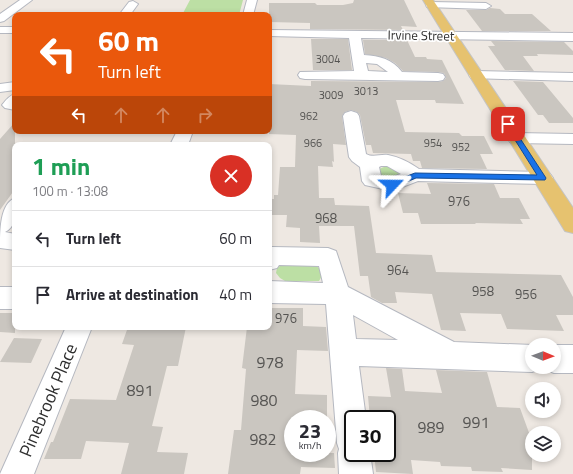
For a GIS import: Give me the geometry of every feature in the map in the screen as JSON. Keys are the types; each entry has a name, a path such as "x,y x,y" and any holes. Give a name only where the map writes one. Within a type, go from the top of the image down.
{"main road":[{"path":"430,2 573,225"}],"street":[{"path":"0,19 27,0"},
{"path":"249,12 252,0"},
{"path":"430,2 486,6"},
{"path":"126,12 133,4"},
{"path":"0,30 12,30"},
{"name":"Irvine Street","path":"272,33 573,37"},
{"path":"354,34 362,76"},
{"path":"359,58 381,60 391,65 398,76"},
{"path":"305,75 438,77"},
{"path":"476,75 573,77"},
{"path":"0,88 12,86"},
{"path":"351,116 358,157 369,164 372,181 392,185 415,175 542,178"},
{"path":"516,138 573,139"},
{"path":"5,240 12,216"},
{"path":"272,256 328,257 338,294 350,410"},
{"path":"272,292 338,294 453,356"},
{"path":"0,298 12,298"},
{"name":"Pinebrook Place","path":"17,474 78,330"},
{"path":"345,352 525,358"},
{"path":"561,359 573,359"},
{"path":"355,462 356,474"}],"green space":[{"path":"190,0 243,0 240,12 184,12"},
{"path":"389,165 403,172 391,179 383,176 379,169"},
{"path":"284,263 312,264 320,269 323,274 319,281 285,281 276,273 277,268"}],"building":[{"path":"354,0 404,0 417,27 401,26 403,30 310,29 310,23 272,22 272,12 269,12 269,3 315,3 317,5 343,5 353,3"},
{"path":"490,8 500,9 505,14 532,14 551,31 482,31 466,10 486,10"},
{"path":"311,39 348,39 352,70 313,70"},
{"path":"363,40 407,40 415,57 426,57 427,59 442,60 464,104 436,103 435,100 396,100 405,132 459,133 462,136 484,136 493,154 480,154 487,169 422,168 420,161 413,161 411,154 373,153 371,145 366,145 360,115 351,110 345,112 342,116 346,145 333,144 333,167 318,166 319,198 334,198 335,205 369,206 376,253 432,255 436,272 561,275 573,297 573,315 556,315 564,331 507,329 501,314 460,313 466,331 441,330 432,294 395,292 397,303 382,303 371,297 368,276 360,276 354,226 319,226 320,243 300,242 300,228 286,227 287,215 272,215 272,199 274,199 274,195 278,195 280,167 295,167 296,135 269,134 272,134 272,84 311,86 311,81 438,82 443,81 446,78 444,73 438,72 403,71 395,63 386,58 365,54"},
{"path":"491,41 564,42 573,51 573,55 537,54 538,56 523,56 534,71 505,70 488,46 495,46"},
{"path":"513,81 543,82 573,118 573,123 549,123 543,115 538,115"},
{"path":"12,125 12,134 15,134 15,142 12,142 12,193 0,210 0,139"},
{"path":"427,183 494,184 500,198 519,198 530,219 520,219 523,224 421,224 418,213 403,213 398,193 431,194"},
{"path":"272,308 303,308 303,326 326,327 328,351 297,350 295,394 327,395 327,410 284,410 284,462 335,462 335,468 301,467 300,474 228,474 234,430 241,430 246,369 242,368 247,330 272,330"},
{"path":"0,313 12,313 12,330 15,330 15,333 0,332"},
{"path":"127,330 185,330 178,366 167,366 152,426 163,427 157,452 188,453 184,474 121,474 129,443 86,441 81,459 44,459 51,442 53,442 70,399 116,400 134,345 122,344"},
{"path":"14,338 42,339 31,363 0,362"},
{"path":"386,368 402,369 405,391 442,393 436,370 487,372 497,407 520,408 527,426 525,426 525,462 532,462 532,470 501,468 503,472 472,471 471,467 441,466 440,462 411,460 413,474 376,472 375,462 396,462 396,410 369,410 368,396 391,397"}],"route":[{"path":"392,185 415,175 542,178 508,124"}]}
